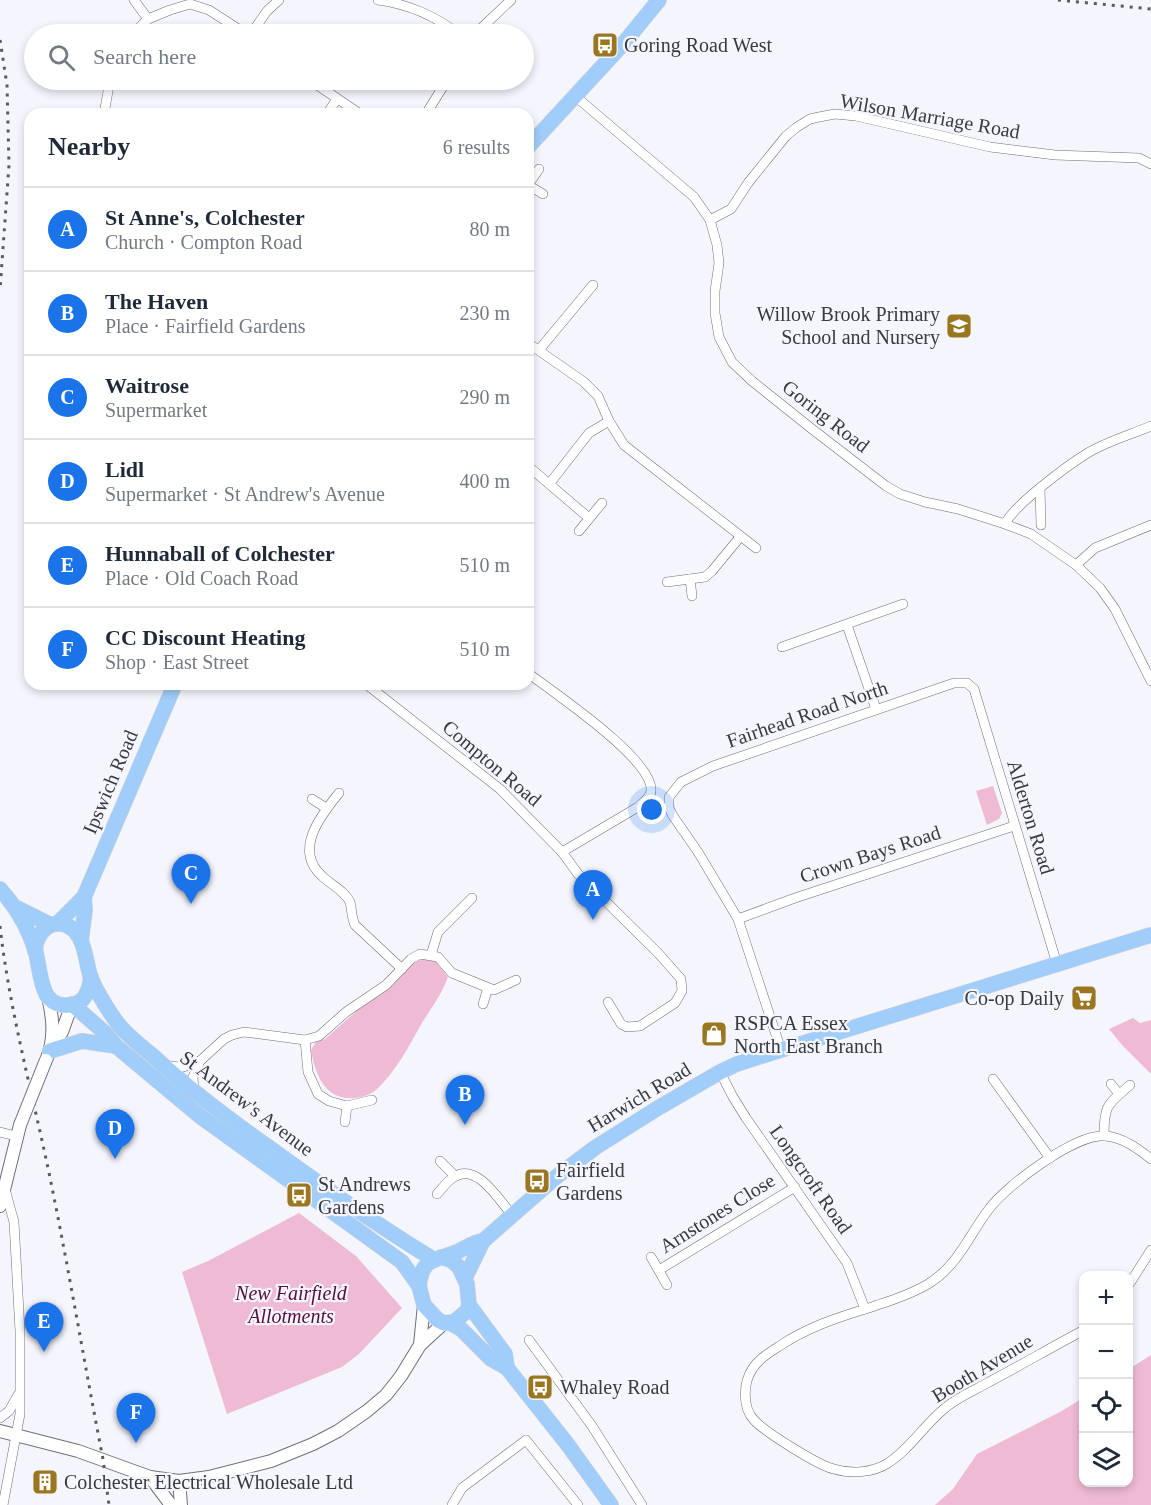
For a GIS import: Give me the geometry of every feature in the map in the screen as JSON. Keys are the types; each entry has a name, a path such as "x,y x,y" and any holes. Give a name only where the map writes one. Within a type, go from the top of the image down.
{"main road":[{"path":"534,140 623,44 659,0"},
{"name":"Ipswich Road","path":"81,941 84,897 172,690"},
{"path":"0,889 15,906 35,951 48,997 58,1004 72,1004 81,1001 86,994 91,977"},
{"name":"Ipswich Road","path":"54,924 84,897"},
{"path":"15,906 54,924 72,928 81,941"},
{"path":"35,951 39,935 54,924"},
{"name":"Harwich Road","path":"465,1278 483,1241 556,1177 596,1147 720,1072 781,1050 1151,935"},
{"name":"St Andrew's Avenue","path":"81,941 91,977 117,1022 162,1065 194,1092 341,1199 437,1258"},
{"name":"St Andrew's Avenue","path":"72,1004 105,1032 116,1046 201,1117 402,1262 419,1286 424,1305"},
{"path":"49,1052 82,1041 116,1046"},
{"name":"Harwich Road","path":"437,1258 456,1252 475,1242 483,1241"},
{"path":"419,1286 421,1272 437,1258 456,1263 465,1278 469,1305 505,1354 507,1368"},
{"path":"424,1305 431,1314 461,1329 490,1359 507,1368 568,1445 611,1505"},
{"path":"447,1323 463,1316 469,1305"}],"street":[{"path":"135,0 148,19"},
{"path":"257,24 279,0"},
{"path":"378,0 409,7 446,24"},
{"path":"485,24 510,0"},
{"path":"143,24 148,19 190,4 209,10 232,24"},
{"path":"105,108 108,90"},
{"path":"324,90 351,108"},
{"path":"430,108 441,90"},
{"name":"Goring Road","path":"575,96 694,197 710,220 719,263 715,313 719,337 732,362 752,381 886,486 900,494 958,509 1030,534 1077,565 1100,588 1115,609 1151,681"},
{"path":"331,108 337,99"},
{"name":"Wilson Marriage Road","path":"710,220 731,209 748,183 786,136 810,119 835,114 856,116 990,147 1055,155 1138,158 1151,164"},
{"path":"534,176 539,169"},
{"path":"534,189 543,194"},
{"path":"539,350 593,285"},
{"path":"534,347 584,382 598,396 609,421 624,445 756,548"},
{"path":"550,483 589,433 609,421"},
{"path":"1005,524 1009,515 1040,488 1087,453 1151,426"},
{"path":"534,471 589,518"},
{"path":"1040,488 1041,525"},
{"path":"579,531 602,503"},
{"path":"1077,565 1095,548 1151,525"},
{"path":"667,582 705,576 712,571 740,537"},
{"path":"690,579 692,596"},
{"path":"782,647 903,604"},
{"path":"847,625 876,709"},
{"path":"534,678 626,750 647,777 651,787 651,793 638,807 562,852"},
{"name":"Fairhead Road North","path":"738,920 669,808 669,797 681,782 713,766 954,682 967,683"},
{"name":"Alderton Road","path":"967,683 974,689 1057,964"},
{"name":"Compton Road","path":"374,690 500,789 562,852 578,874 681,979 682,991 675,1003 640,1026 627,1027 621,1024 608,1002"},
{"path":"339,793 313,829 310,840 312,860 319,874 343,893 350,902 350,915 355,925 402,969"},
{"path":"312,799 326,808"},
{"name":"Crown Bays Road","path":"738,920 795,898 1014,826"},
{"path":"431,955 438,932 472,898"},
{"path":"738,920 781,1050"},
{"path":"162,1065 183,1067 200,1061 224,1039 244,1032 305,1040 319,1036 346,1012 386,985 411,959 420,954 438,957 452,973 494,990 516,980"},
{"path":"483,1004 488,988"},
{"path":"48,997 52,1021 49,1052"},
{"path":"0,1206 18,1131 49,1052 62,1032 72,1004"},
{"path":"305,1040 308,1072 318,1094 329,1101 347,1106 372,1100"},
{"path":"194,1092 193,1077 200,1061"},
{"name":"Longcroft Road","path":"720,1072 746,1119 847,1263 865,1309"},
{"path":"993,1078 1050,1158"},
{"path":"1111,1084 1119,1095"},
{"path":"1130,1085 1108,1104 1105,1112 1104,1136 1131,1144 1151,1159"},
{"path":"995,1104 1005,1097"},
{"path":"345,1122 347,1106"},
{"path":"0,1132 18,1131"},
{"name":"Booth Avenue","path":"1079,1332 945,1407 890,1463 876,1469 844,1472 831,1469 765,1430 753,1419 748,1408 746,1381 752,1369 763,1357 806,1330 904,1297 930,1283 948,1269 964,1249 989,1209 1004,1192 1050,1158 1091,1138 1104,1136"},
{"path":"440,1161 455,1176"},
{"path":"437,1194 455,1176 465,1173 473,1175 485,1183 512,1215"},
{"path":"3,1505 20,1414 20,1331 14,1222 4,1186"},
{"name":"Arnstones Close","path":"659,1270 795,1187"},
{"path":"1133,1278 1151,1250"},
{"name":"Arnstones Close","path":"651,1257 667,1285"},
{"path":"420,1345 424,1305"},
{"path":"0,1431 96,1457 150,1477 179,1480 209,1477 271,1461 338,1431 367,1412 386,1395 420,1345 447,1323"},
{"path":"529,1340 592,1426 642,1505"},
{"path":"0,1418 9,1411 20,1393"},
{"path":"452,1505 462,1488 526,1440 578,1505"},
{"path":"150,1477 171,1505"},
{"path":"179,1480 182,1505"}],"green space":[{"path":"993,786 1002,813 999,819 987,825 976,791"},
{"path":"424,958 435,961 448,977 408,1048 376,1090 366,1096 355,1098 336,1095 323,1084 315,1068 311,1050 316,1042 325,1039 360,1008 389,989 414,963"},
{"path":"1133,1018 1140,1023 1151,1020 1151,1074 1109,1029"},
{"name":"New Fairfield Allotments","path":"299,1213 356,1256 402,1308 359,1354 342,1367 227,1414 182,1272 208,1261"},
{"path":"1151,1355 1151,1505 935,1505 953,1489 977,1454 1079,1400 1079,1487 1133,1487 1133,1366"}],"railway":[{"path":"1058,0 1151,9"},
{"path":"0,40 7,85 9,165 0,290"},
{"path":"0,926 15,1017 62,1240 103,1459 109,1505"}],"place":[{"name":"Goring Road West","path":"605,45"},
{"name":"Willow Brook Primary School and Nursery","path":"959,326"},
{"name":"Waitrose","path":"191,904"},
{"name":"St Anne's, Colchester","path":"593,920"},
{"name":"Co-op Daily","path":"1084,998"},
{"name":"RSPCA Essex North East Branch","path":"714,1034"},
{"name":"The Haven","path":"465,1125"},
{"name":"Lidl","path":"115,1159"},
{"name":"Fairfield Gardens","path":"537,1181"},
{"name":"St Andrews Gardens","path":"299,1195"},
{"name":"Hunnaball of Colchester","path":"44,1352"},
{"name":"Whaley Road","path":"540,1387"},
{"name":"CC Discount Heating","path":"136,1443"},
{"name":"Colchester Electrical Wholesale Ltd","path":"45,1482"}]}
